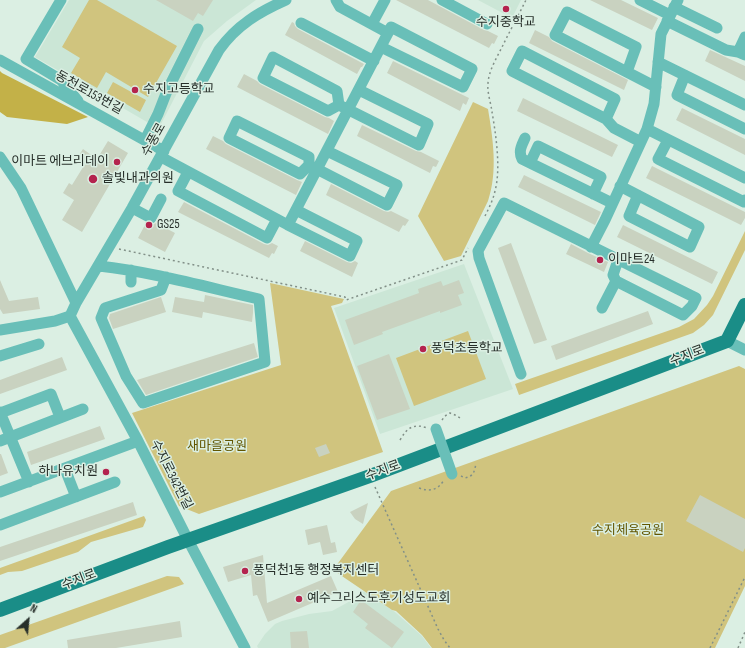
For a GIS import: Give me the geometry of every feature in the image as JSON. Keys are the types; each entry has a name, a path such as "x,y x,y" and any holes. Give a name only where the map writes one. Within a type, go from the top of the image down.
{"main road":[{"path":"727,341 745,305"},
{"name":"수지로","path":"0,610 188,540 370,476 727,341"}],"street":[{"path":"61,0 26,59 61,80 81,105"},
{"name":"수풍로","path":"70,316 223,44 248,20 286,0"},
{"path":"336,0 340,7 388,33"},
{"path":"372,24 385,0"},
{"path":"442,0 487,24"},
{"path":"640,0 717,28"},
{"path":"672,11 726,50 741,54 745,37"},
{"path":"591,247 647,129 654,104 661,34 672,11"},
{"path":"627,72 636,47 567,12 555,35 656,87"},
{"path":"301,23 374,61"},
{"path":"288,225 296,210 313,167 327,151 344,108 359,90 391,27 472,69 463,87 381,47"},
{"path":"145,140 158,114 167,91 198,29"},
{"path":"606,119 615,98 522,51 512,71 606,119 614,128 641,142"},
{"path":"344,108 337,91 273,58 262,78 328,112 344,108 419,145 428,124 359,90"},
{"name":"동천로153번길","path":"0,60 145,140 188,172 350,256 357,241 296,210"},
{"path":"658,62 745,105"},
{"path":"685,75 677,95 745,129"},
{"path":"313,167 300,174 229,138 237,120 309,157 313,167 388,205 397,185 327,151"},
{"path":"647,129 745,178"},
{"path":"526,138 521,147 520,155 522,159 612,203"},
{"path":"668,140 658,159 744,202 745,200"},
{"path":"530,163 538,146 601,177 593,194"},
{"path":"0,157 21,188 76,303"},
{"path":"188,172 178,191 267,238 277,219"},
{"path":"620,186 638,195 699,227 690,247 629,216 638,195"},
{"path":"132,208 151,218 161,199"},
{"path":"522,374 479,258 478,251 504,203 696,298 692,306 683,315 616,281 613,275 618,260"},
{"path":"99,266 131,270 259,299 266,362 143,403 126,376 101,318 105,308 162,290 166,278"},
{"path":"131,270 131,282"},
{"path":"602,308 616,281"},
{"path":"0,330 55,321 70,316"},
{"name":"수지로342번길","path":"70,316 138,441 245,648"},
{"path":"727,341 745,350"},
{"path":"0,356 39,344"},
{"path":"29,482 5,439 0,412 51,394 60,417"},
{"path":"5,439 83,409"},
{"path":"436,429 452,474"},
{"path":"0,492 138,441"},
{"path":"65,469 76,497"},
{"path":"0,525 115,482"}],"path":[{"path":"482,221 492,201 497,182 496,140 488,82 495,61 526,0"},
{"path":"110,247 346,297 346,300 462,260 469,247"},
{"path":"400,440 404,432 409,428 415,426 436,429 445,416 450,413 455,414 460,418"},
{"path":"419,488 424,490 436,489 452,474 458,474 465,478 470,477 474,472 476,464"},
{"path":"370,476 438,629 450,648"},
{"path":"710,648 745,577"},
{"path":"738,648 745,632"}],"shaded area":[{"name":"수지고등학교","path":"69,0 256,0 227,21 204,41 160,126 147,122 35,57"},
{"name":"수지중학교","path":"478,0 521,0 512,18"},
{"path":"0,71 88,117 67,124 7,117 0,112"},
{"name":"풍덕초등학교","path":"464,264 513,389 380,434 334,308"},
{"path":"362,591 395,612 422,636 431,648 258,648 257,646 265,634 275,624 309,614 332,611 354,599"}],"green space":[{"path":"89,0 97,0 177,46 148,97 106,72 97,88 71,73 80,58 62,47"},
{"path":"113,82 146,100 140,112 107,93"},
{"path":"473,102 488,109 494,155 491,190 488,201 461,256 444,261 418,216"},
{"path":"745,231 745,250 713,315 704,325 693,333 519,395 515,384 679,327 694,319 713,296"},
{"name":"새마을공원","path":"270,283 344,299 342,303 331,306 383,452 199,514 179,506 132,413 281,365"},
{"path":"468,331 486,379 414,406 396,358"},
{"name":"수지체육공원","path":"739,366 745,369 745,586 715,648 432,648 422,635 396,611 392,610 333,570 391,491"},
{"path":"144,516 146,520 143,527 91,542 78,552 22,571 8,572 0,575 0,568"},
{"path":"167,576 179,577 184,584 5,648 0,648 0,635"}],"building":[{"path":"156,0 213,0 203,16 198,13 193,21"},
{"path":"396,0 428,0 498,36 494,44 492,43 489,48"},
{"path":"590,0 621,0 658,18 652,30"},
{"path":"292,22 298,29 364,64 357,74 285,35"},
{"path":"535,30 549,37 552,41 628,80 624,90 529,43"},
{"path":"710,50 745,66 745,81 705,61"},
{"path":"393,61 469,98 466,105 463,103 460,111 387,73"},
{"path":"244,74 260,84 334,121 328,134 237,87"},
{"path":"523,98 618,145 612,157 517,111"},
{"path":"682,108 745,139 745,155 676,120"},
{"path":"362,125 439,161 436,167 433,166 430,173 357,136"},
{"path":"213,136 302,182 296,195 206,149"},
{"path":"108,141 128,153 82,232 62,220 74,200 63,193 69,183 72,185 85,164 81,162 83,158 79,155 83,149 97,159"},
{"path":"652,166 745,212 745,218 741,225 646,178"},
{"path":"524,175 601,212 595,225 518,187"},
{"path":"331,184 384,211 391,211 409,220 405,226 403,225 399,232 326,195"},
{"path":"184,202 264,244 268,245 272,243 278,246 274,254 272,253 269,258 178,212"},
{"path":"146,223 152,225 156,223 175,233 165,252 138,238"},
{"path":"623,225 718,272 712,284 617,237"},
{"path":"305,241 347,262 351,263 355,261 358,263 352,277 300,251"},
{"path":"511,243 547,340 534,344 498,248"},
{"path":"571,244 608,262 604,272 566,254"},
{"path":"0,280 9,301 38,297 40,309 3,314 0,309"},
{"path":"459,280 464,293 458,295 462,305 440,313 440,311 382,332 383,334 354,345 345,320 419,293 418,289 441,281 443,286"},
{"path":"205,295 253,305 252,322 203,312 202,318 172,312 175,297 204,302"},
{"path":"161,297 166,312 113,329 109,318 110,314"},
{"path":"648,311 653,324 556,360 551,346"},
{"path":"254,343 258,357 146,395 137,380"},
{"path":"389,354 410,409 377,420 357,366"},
{"path":"62,357 67,370 0,394 0,380"},
{"path":"100,426 105,439 31,465 27,452"},
{"path":"326,444 330,453 319,457 315,448"},
{"path":"0,454 8,473 0,476"},
{"path":"700,495 745,519 745,548 743,552 686,521"},
{"path":"133,502 137,515 0,561 0,547"},
{"path":"368,503 363,524 355,519 350,512"},
{"path":"327,525 331,543 335,542 337,552 323,555 320,542 308,545 305,530"},
{"path":"263,555 267,603 331,576 338,592 268,622 257,595 253,596 251,575 228,582 223,567"},
{"path":"361,600 404,632 392,648 365,628 368,624 353,612"},
{"path":"180,621 182,637 116,648 68,648 67,640"},
{"path":"307,631 309,648 291,648 290,632"}],"place":[{"name":"수지중학교","path":"506,9"},
{"name":"수지고등학교","path":"135,90"},
{"name":"이마트 에브리데이","path":"117,162"},
{"name":"솔빛내과의원","path":"93,179"},
{"name":"GS25","path":"149,225"},
{"name":"이마트24","path":"600,260"},
{"name":"풍덕초등학교","path":"423,349"},
{"name":"하나유치원","path":"106,472"},
{"name":"풍덕천1동 행정복지센터","path":"245,571"},
{"name":"예수그리스도후기성도교회","path":"299,599"}]}
